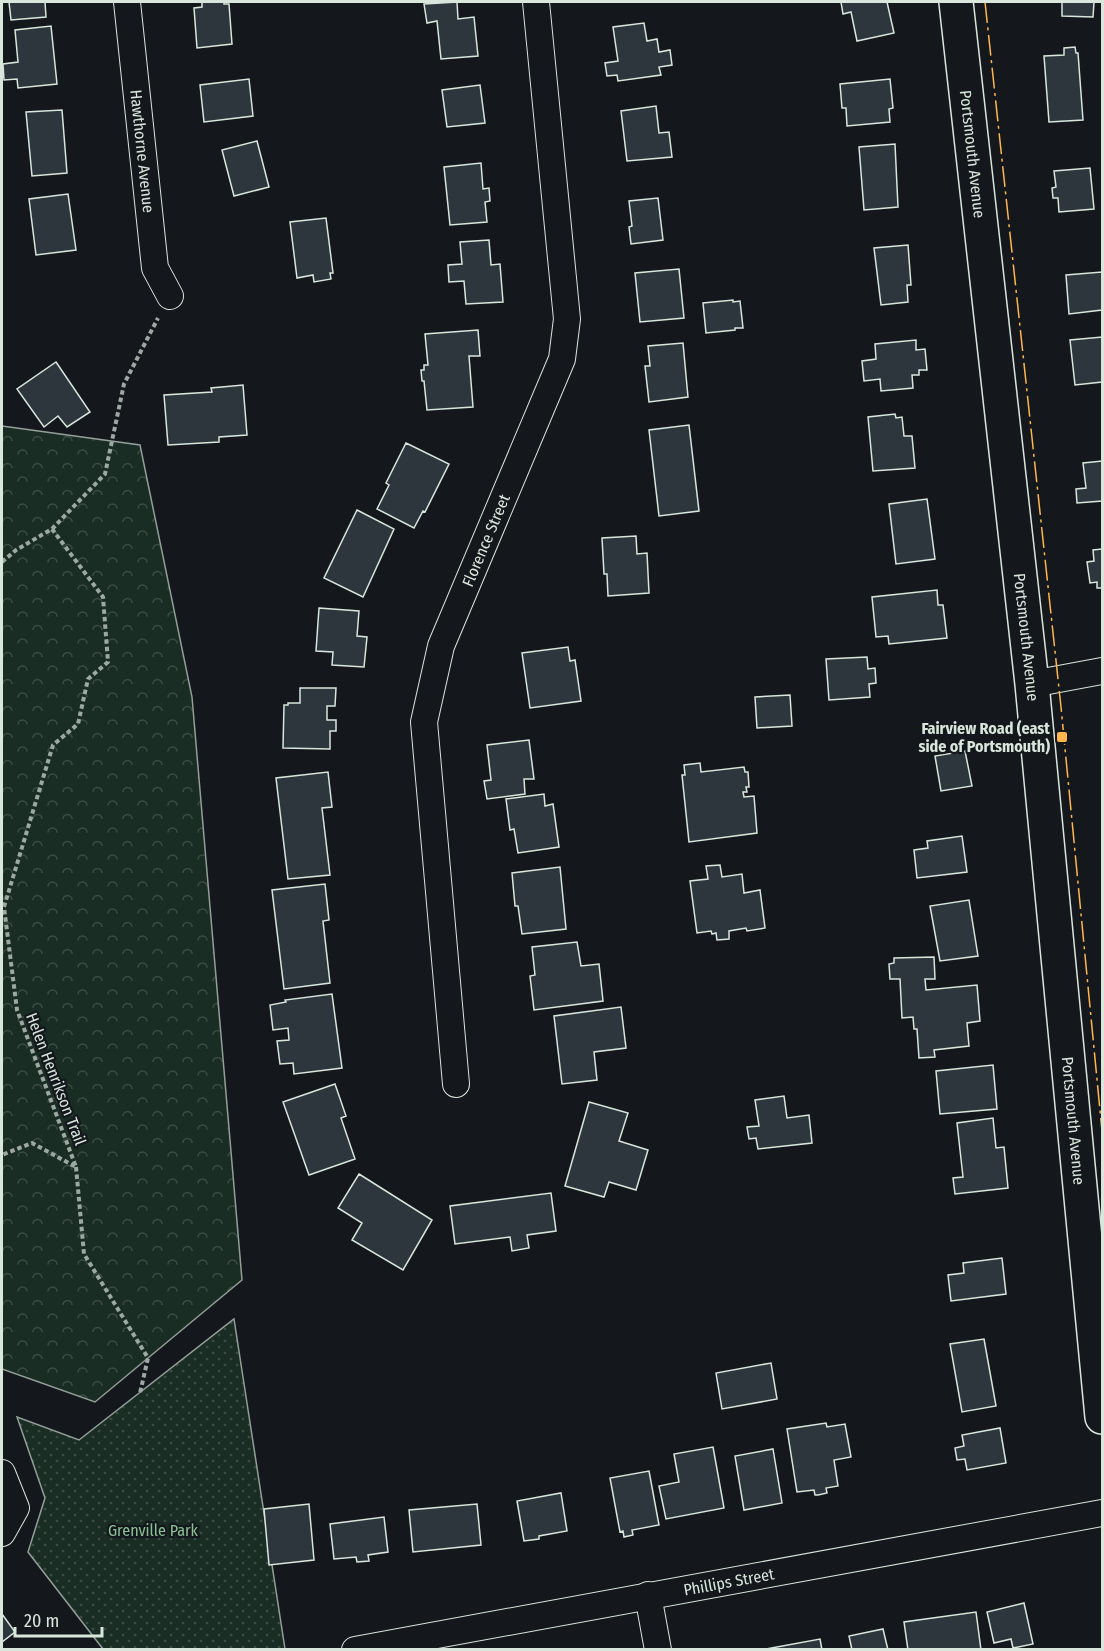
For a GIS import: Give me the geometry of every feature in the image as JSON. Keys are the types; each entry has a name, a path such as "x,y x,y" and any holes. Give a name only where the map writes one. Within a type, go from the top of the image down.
{"main road":[{"name":"Portsmouth Avenue","path":"956,2 1032,684 1102,1417"}],"street":[{"name":"Hawthorne Avenue","path":"127,2 155,268 170,296"},
{"name":"Florence Street","path":"456,1084 424,722 441,646 562,359 567,319 536,2"},
{"path":"1032,684 1102,671"},
{"path":"2,1473 16,1508 2,1533"},
{"name":"Phillips Street","path":"355,1650 1102,1513"},
{"path":"648,1595 658,1650"}],"path":[{"path":"2,562 16,550 52,529 105,474 124,384 170,296"},
{"name":"Helen Henrikson Trail","path":"52,529 103,597 108,662 88,679 78,724 53,745 4,906 17,1010 76,1167 84,1254 148,1358 140,1393"},
{"name":"Helen Henrikson Trail","path":"2,1155 32,1143 76,1167"}],"green space":[{"path":"2,426 140,445 192,697 242,1280 95,1402 2,1369"},
{"name":"Grenville Park","path":"234,1319 285,1649 103,1649 28,1552 45,1498 17,1417 79,1440"}],"building":[{"path":"9,2 45,2 46,17 11,20"},
{"path":"202,2 229,4 232,44 197,48 194,8 202,7"},
{"path":"457,2 458,19 474,17 478,56 441,59 437,21 427,23 424,4"},
{"path":"841,2 887,2 894,33 857,41 851,12 843,14"},
{"path":"1062,2 1094,2 1093,17 1062,16"},
{"path":"644,23 647,41 657,39 659,52 670,50 672,65 659,67 661,75 618,81 617,75 607,76 605,63 618,61 613,27"},
{"path":"51,26 57,84 18,88 17,79 4,80 3,64 18,62 15,30"},
{"path":"1075,47 1078,53 1083,120 1049,122 1044,56 1064,55 1064,48"},
{"path":"249,79 253,116 204,122 200,85"},
{"path":"890,79 893,108 889,109 890,122 847,126 846,108 842,108 840,84"},
{"path":"480,85 485,123 447,127 442,90"},
{"path":"656,106 659,133 669,132 672,157 627,161 621,111"},
{"path":"62,110 67,173 32,176 26,112"},
{"path":"257,141 269,187 234,196 222,150"},
{"path":"895,144 898,207 864,210 859,147"},
{"path":"481,163 483,189 489,188 490,201 485,202 487,222 450,225 444,167"},
{"path":"1090,168 1094,209 1059,212 1058,198 1053,198 1052,188 1056,187 1054,171"},
{"path":"68,194 76,250 36,255 29,199"},
{"path":"658,198 663,240 631,244 629,227 632,226 629,201"},
{"path":"326,218 333,273 330,273 331,279 314,282 313,275 297,278 290,222"},
{"path":"489,240 491,265 500,264 503,302 466,304 464,281 449,282 448,265 462,264 460,242"},
{"path":"908,245 911,285 907,285 908,302 881,305 874,248"},
{"path":"679,269 684,318 640,322 635,273"},
{"path":"1102,272 1102,310 1069,314 1066,275"},
{"path":"733,300 733,302 740,301 743,328 706,333 703,303"},
{"path":"478,330 480,356 469,356 473,407 427,410 421,370 424,370 424,365 428,365 425,334"},
{"path":"1102,337 1102,382 1075,385 1070,340"},
{"path":"916,340 916,350 925,349 927,370 919,370 919,375 912,375 913,388 881,391 880,379 864,381 862,361 876,359 875,344"},
{"path":"683,343 688,397 649,402 645,366 650,366 648,346"},
{"path":"56,362 90,412 67,427 58,416 44,427 17,389"},
{"path":"243,385 247,435 219,437 219,442 168,445 164,395 212,392 211,388"},
{"path":"895,414 896,418 902,417 904,436 912,436 915,468 873,471 868,417"},
{"path":"689,425 699,511 659,516 649,430"},
{"path":"406,443 449,464 425,512 423,511 414,528 377,509 389,485 386,483"},
{"path":"1102,461 1102,501 1077,503 1076,489 1086,488 1083,463"},
{"path":"927,499 935,559 896,564 889,504"},
{"path":"357,510 394,529 363,597 324,578"},
{"path":"636,536 637,554 647,553 649,593 608,596 602,538"},
{"path":"1102,549 1102,588 1097,588 1097,582 1090,583 1087,562 1094,561 1093,550"},
{"path":"937,590 938,605 943,605 947,638 889,644 888,636 876,637 872,597"},
{"path":"319,608 359,611 357,636 367,637 364,667 332,665 333,652 316,651"},
{"path":"568,647 570,661 575,660 581,701 530,708 522,653"},
{"path":"867,657 868,669 875,668 876,683 869,684 870,697 829,700 826,659"},
{"path":"300,688 336,688 335,706 327,706 327,720 336,720 336,731 330,731 330,749 283,748 284,705 300,703"},
{"path":"790,695 792,726 757,728 755,697"},
{"path":"529,740 534,779 524,779 525,794 487,799 484,781 491,780 487,745"},
{"path":"965,751 972,786 941,791 935,756"},
{"path":"700,763 701,772 744,767 745,772 748,772 749,787 746,787 747,792 743,792 744,797 754,796 757,833 689,842 682,775 685,775 684,765"},
{"path":"328,772 332,807 322,808 330,875 288,879 276,778"},
{"path":"544,794 545,806 553,804 559,847 518,853 514,829 510,830 506,799"},
{"path":"962,836 967,872 917,878 914,850 928,848 927,841"},
{"path":"720,865 722,877 742,874 744,893 760,890 765,928 729,931 729,939 717,940 716,933 712,934 711,931 697,933 690,881 708,879 706,866"},
{"path":"560,867 566,929 522,934 518,906 515,906 512,873"},
{"path":"325,884 329,920 323,921 330,983 284,989 272,890"},
{"path":"969,900 978,956 940,961 930,906"},
{"path":"577,942 581,966 599,964 603,1001 534,1010 530,976 535,975 532,947"},
{"path":"934,957 935,979 925,979 926,990 977,985 980,1021 967,1023 969,1046 934,1050 935,1057 919,1058 917,1029 914,1029 913,1017 902,1018 900,979 890,979 889,964 894,963 894,958"},
{"path":"332,994 342,1068 294,1074 293,1063 280,1064 277,1041 289,1040 288,1028 273,1030 270,1005 286,1002 285,1000"},
{"path":"621,1007 626,1048 594,1052 597,1080 562,1084 554,1016"},
{"path":"993,1065 997,1109 940,1114 936,1071"},
{"path":"335,1084 346,1116 341,1118 355,1159 309,1175 283,1102"},
{"path":"784,1096 787,1118 809,1115 812,1143 758,1149 756,1138 749,1139 747,1127 759,1126 755,1100"},
{"path":"589,1102 628,1113 619,1141 648,1150 636,1190 609,1182 604,1197 565,1186"},
{"path":"993,1118 996,1148 1004,1147 1008,1188 955,1194 953,1178 963,1177 957,1123"},
{"path":"359,1174 432,1220 403,1270 352,1240 362,1223 338,1208"},
{"path":"551,1193 556,1231 527,1235 529,1248 512,1251 510,1237 455,1244 450,1206"},
{"path":"1002,1258 1006,1294 951,1301 948,1275 964,1273 963,1263"},
{"path":"984,1339 996,1406 962,1412 950,1344"},
{"path":"771,1363 777,1399 722,1409 716,1373"},
{"path":"826,1423 827,1427 845,1424 851,1457 834,1460 838,1486 826,1488 827,1493 818,1495 815,1495 814,1490 797,1492 787,1429"},
{"path":"1000,1428 1006,1463 967,1470 965,1459 957,1460 955,1448 964,1446 962,1435"},
{"path":"713,1447 724,1508 666,1519 659,1486 679,1482 674,1454"},
{"path":"773,1449 782,1503 744,1510 735,1456"},
{"path":"649,1471 659,1525 632,1530 633,1535 624,1537 623,1531 620,1532 610,1478"},
{"path":"561,1493 567,1531 524,1541 517,1501"},
{"path":"309,1504 314,1560 269,1565 264,1509"},
{"path":"477,1504 481,1545 413,1552 409,1510"},
{"path":"384,1517 388,1552 368,1555 369,1561 357,1562 356,1557 334,1559 330,1524"},
{"path":"1024,1603 1033,1644 1013,1648 1011,1639 994,1643 987,1612"},
{"path":"976,1612 981,1650 908,1650 904,1622"},
{"path":"2,1614 15,1632 2,1642"},
{"path":"883,1629 888,1650 852,1650 849,1636"},
{"path":"820,1639 822,1650 766,1649"}],"power":[{"path":"985,2 1061,707 1102,1131"}],"place":[{"name":"Fairview Road (east side of Portsmouth)","path":"1062,737"}]}
